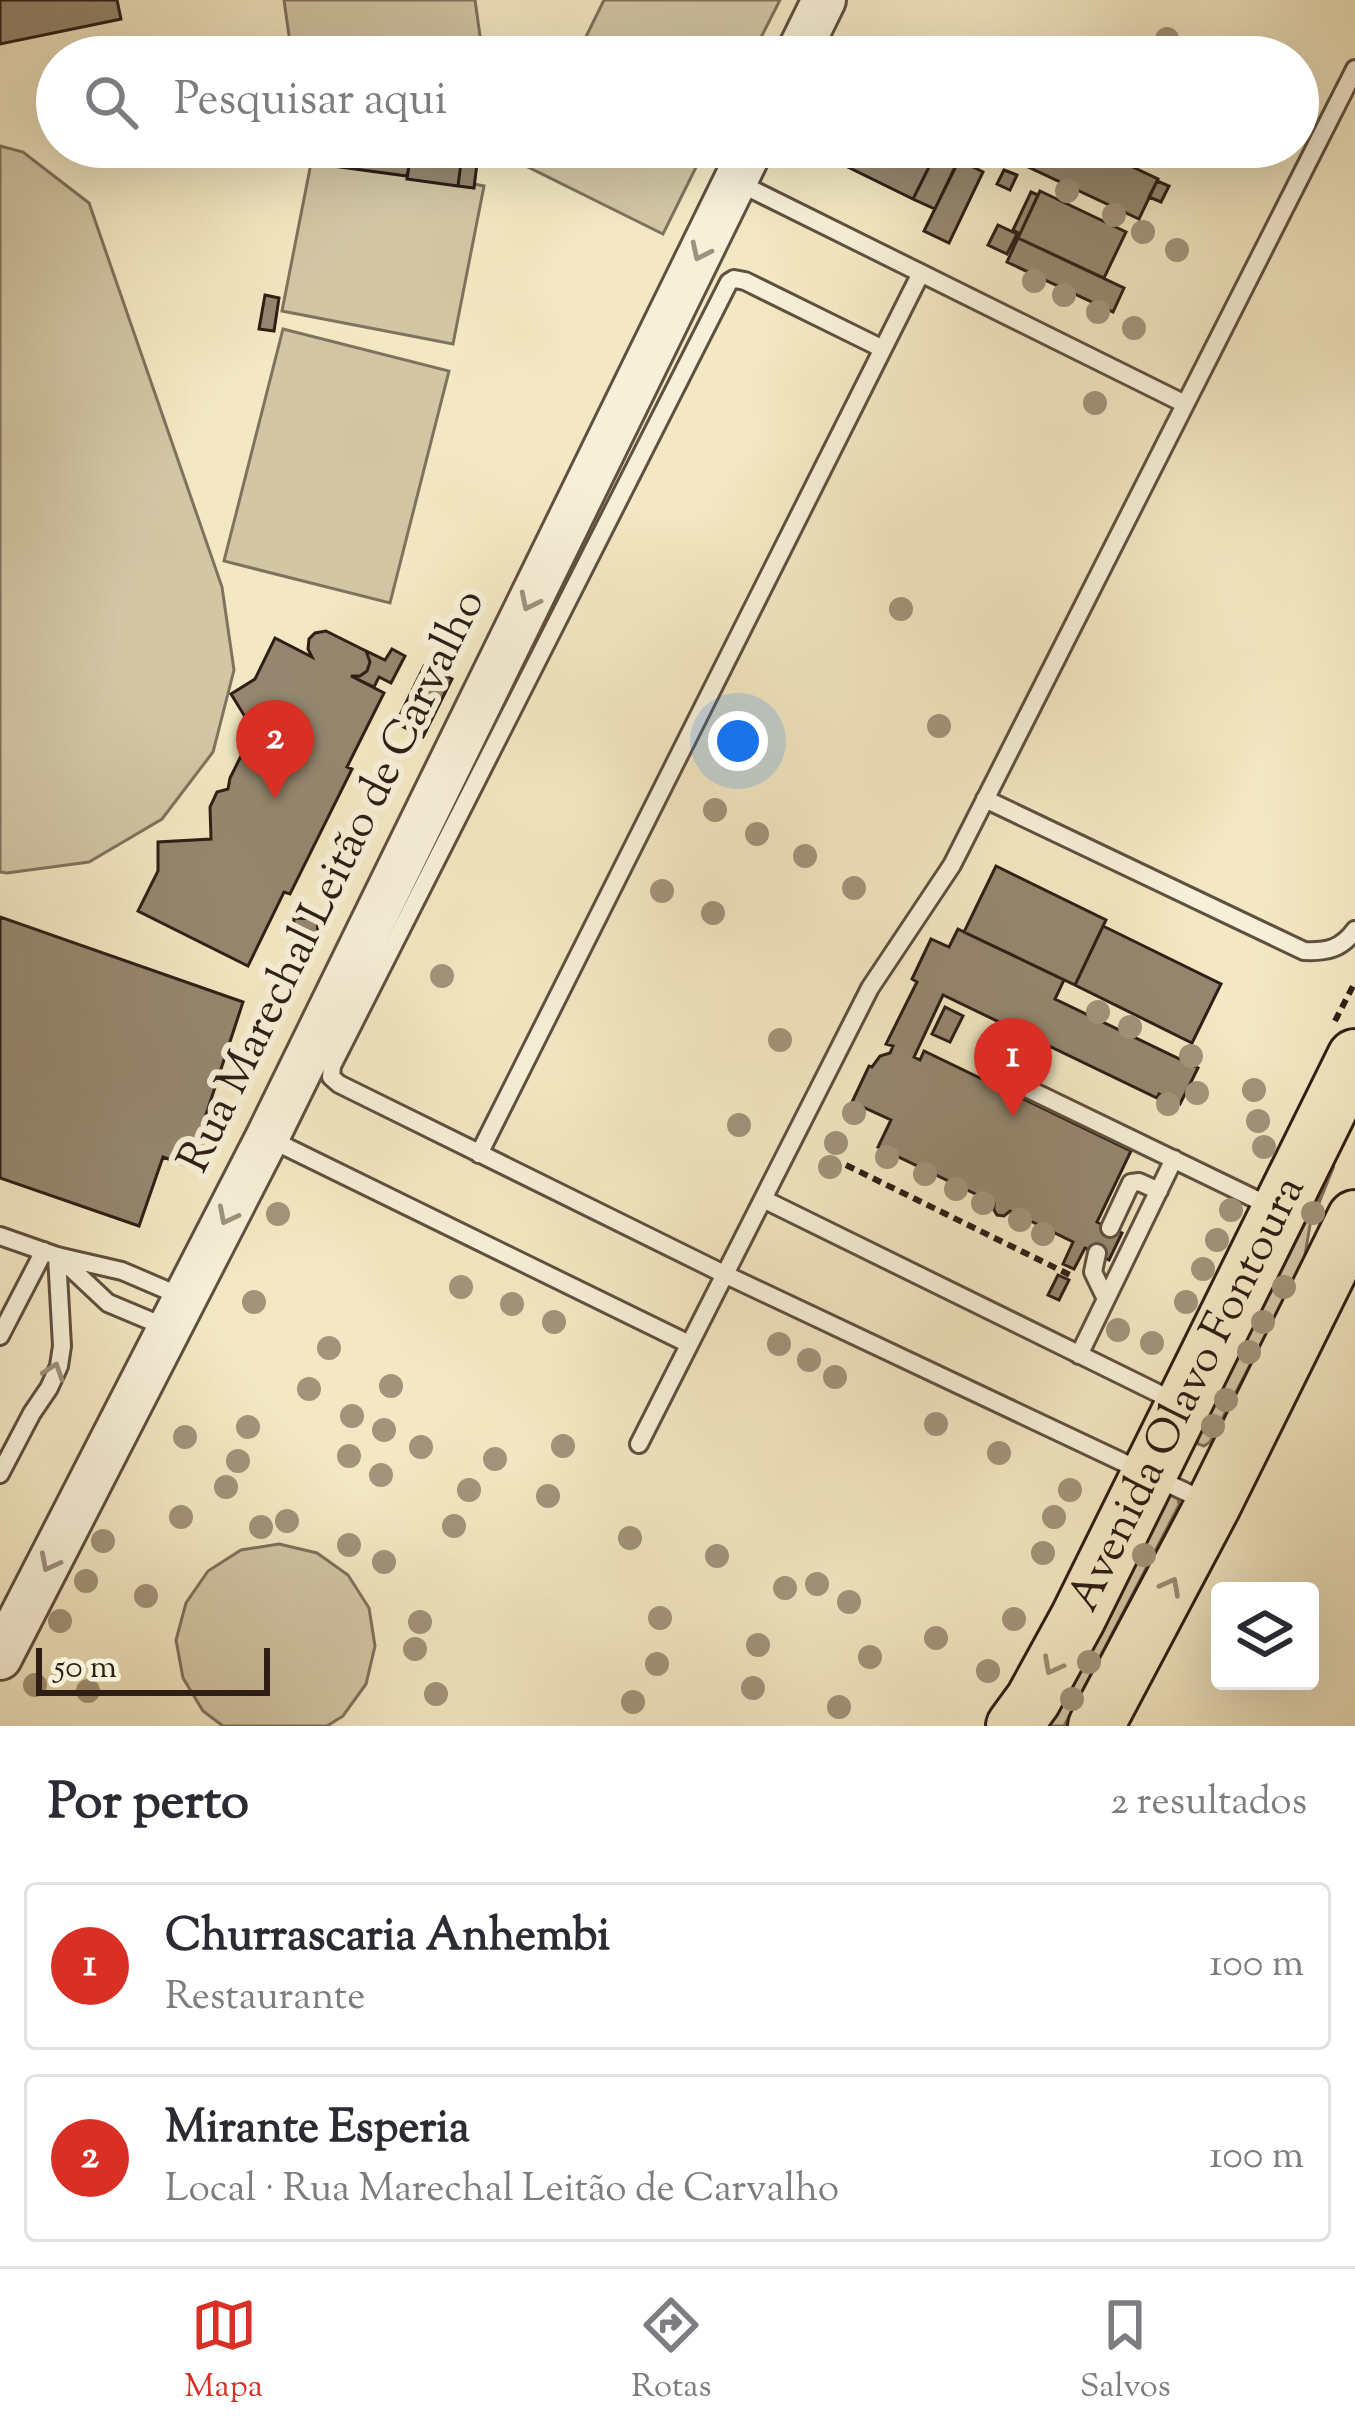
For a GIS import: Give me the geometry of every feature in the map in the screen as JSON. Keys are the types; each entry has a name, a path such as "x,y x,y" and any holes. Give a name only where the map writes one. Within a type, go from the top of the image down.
{"main road":[{"name":"Avenida Olavo Fontoura","path":"1014,1726 1033,1700 1149,1476 1280,1211 1331,1161 1352,1073"},
{"name":"Avenida Olavo Fontoura","path":"1096,1726 1214,1505 1355,1218"}],"street":[{"path":"806,36 824,0"},
{"name":"Rua Marechal Leitão de Carvalho","path":"0,1658 267,1138 741,168"}],"lane":[{"path":"1319,140 1355,69"},
{"path":"750,168 921,273 1185,404"},
{"path":"640,1444 870,988 941,884 1305,168"},
{"path":"479,1154 921,273"},
{"path":"883,350 745,281 729,282 357,1016 331,1076 724,1274 1214,1505"},
{"path":"985,799 1304,951 1336,948 1355,930"},
{"path":"995,1073 1280,1211"},
{"path":"267,1138 689,1344"},
{"path":"1078,1355 1103,1294 1174,1159"},
{"path":"1110,1228 1133,1182 1159,1191"},
{"path":"763,1199 1184,1406"},
{"path":"0,1236 122,1271 178,1314"},
{"path":"1097,1253 1093,1272 1103,1294"},
{"path":"51,1254 108,1303 178,1314"},
{"path":"0,1336 51,1254"},
{"path":"0,1474 59,1366 62,1346 51,1254"}],"path":[{"path":"845,1166 1103,1294"}],"shaded area":[{"path":"284,0 475,0 480,36 289,36"},
{"path":"604,0 780,0 762,36 586,36"},
{"path":"0,146 23,152 36,162 36,168 44,168 89,203 222,587 234,670 213,752 162,819 89,862 0,872"},
{"path":"310,168 391,168 484,186 453,344 282,311"},
{"path":"530,168 696,168 663,234"},
{"path":"283,329 449,371 390,603 224,561"},
{"path":"1334,1166 1310,1225 1304,1261 1210,1442 1198,1444 1197,1436"},
{"path":"1167,1494 1178,1496 1179,1505 1064,1726 1043,1726"},
{"path":"279,1544 317,1553 348,1575 369,1608 375,1646 366,1684 343,1716 327,1726 223,1726 203,1711 183,1678 176,1640 186,1603 208,1571 241,1550"}],"building":[{"path":"0,0 117,0 121,19 0,44"},
{"path":"347,168 409,168 407,176"},
{"path":"409,168 460,168 458,186 407,179"},
{"path":"460,168 476,168 474,188 458,186"},
{"path":"850,168 928,168 913,199"},
{"path":"928,168 955,168 935,209 913,199"},
{"path":"955,168 983,172 949,243 924,231"},
{"path":"1030,168 1135,168 1158,179 1139,219"},
{"path":"1004,170 1017,175 1010,190 997,184"},
{"path":"1157,181 1169,186 1161,202 1149,197"},
{"path":"1040,191 1126,232 1104,278 1018,238"},
{"path":"1031,192 1038,195 1020,234 1013,230"},
{"path":"998,225 1017,234 1007,254 988,245"},
{"path":"1018,238 1124,288 1113,312 1007,262"},
{"path":"265,295 279,298 274,331 259,329"},
{"path":"326,631 366,651 367,671 351,676 384,693 290,894 284,892 248,966 138,911 158,871 158,842 211,839 210,807 217,792 228,789 242,754 260,741 231,694 255,679 275,638 312,657 309,639"},
{"path":"392,649 405,656 391,683 379,677 374,687 351,676 367,671 366,651 385,660"},
{"path":"424,666 452,679 423,737 396,723"},
{"path":"996,866 1106,920 1075,985 964,932"},
{"path":"0,917 243,1002 199,1136 216,1141 204,1172 163,1157 139,1226 0,1178"},
{"path":"294,918 318,919 317,935 293,935"},
{"path":"1103,926 1221,984 1192,1043 1075,985"},
{"path":"958,929 1064,980 1055,999 1198,1068 1180,1104 1159,1094 1157,1098 943,995 914,1057 920,1060 924,1051 1131,1151 1097,1222 1122,1233 1109,1260 1085,1248 1074,1269 1063,1264 1073,1242 1010,1211 997,1215 994,1203 878,1147 891,1120 852,1102 869,1066 890,1053 893,1046 886,1044 917,982 912,979 931,939 949,947"},
{"path":"294,938 321,940 299,980 288,983 283,969"},
{"path":"945,1007 963,1016 950,1042 932,1034"},
{"path":"1058,1275 1069,1280 1059,1300 1048,1295"}],"place":[{"name":"Mirante Esperia","path":"275,799"},
{"name":"Churrascaria Anhembi","path":"1013,1117"}]}
